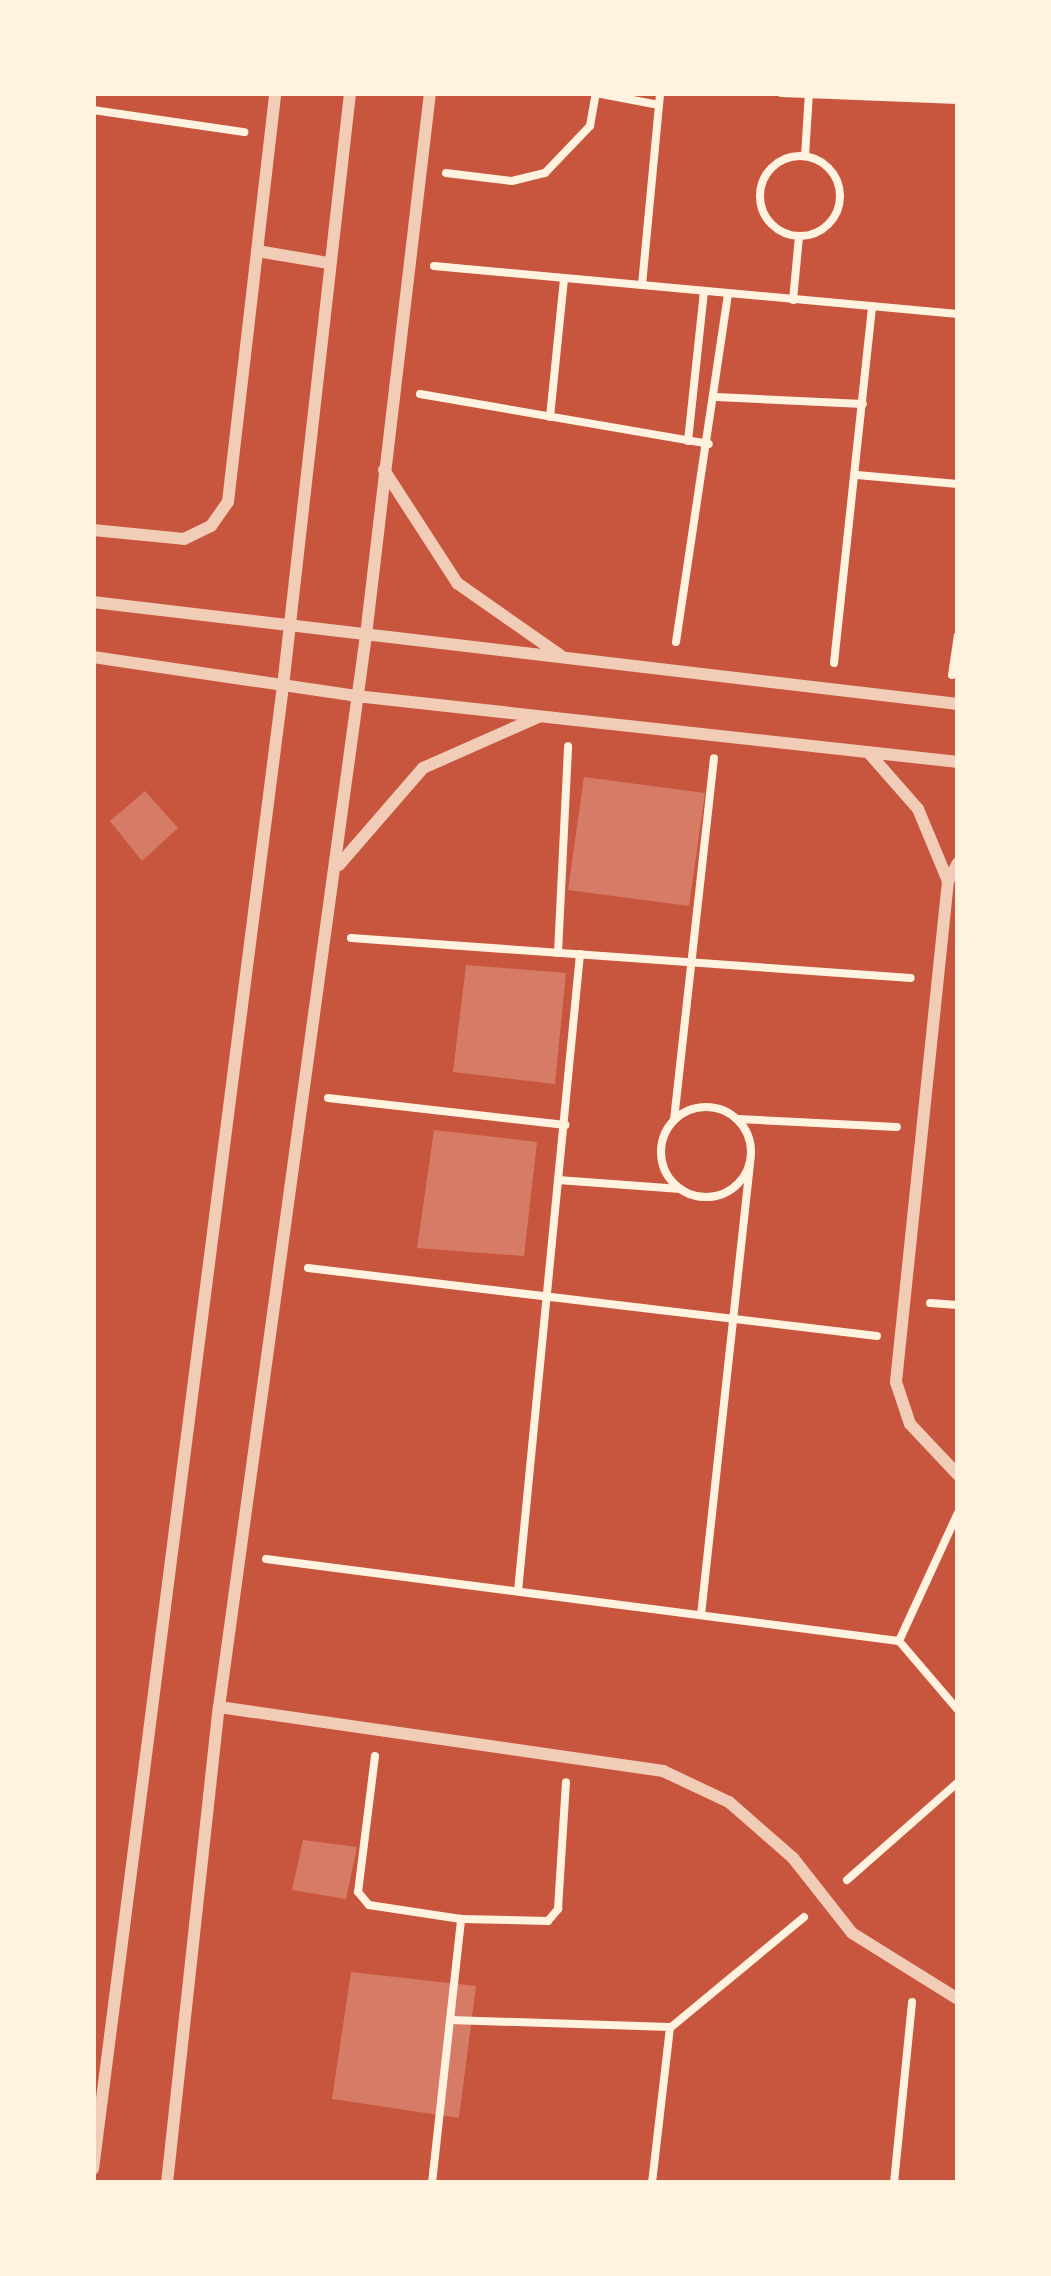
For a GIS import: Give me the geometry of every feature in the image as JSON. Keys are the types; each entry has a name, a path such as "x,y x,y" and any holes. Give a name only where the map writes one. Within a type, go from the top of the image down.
{"street":[{"path":"93,530 184,538 211,526 229,502 275,93"},
{"path":"93,2170 283,686 350,93"},
{"path":"167,2183 220,1707 367,634 430,93"},
{"path":"257,251 329,262"},
{"path":"384,469 457,583 567,658"},
{"path":"93,602 953,703"},
{"path":"93,657 356,696 570,714 958,761"},
{"path":"334,871 423,767 547,714"},
{"path":"866,751 918,809 948,881"},
{"path":"958,863 948,881 896,1339 896,1382 910,1424 958,1475"},
{"path":"220,1707 663,1771 729,1802 793,1858 853,1934 914,1977 958,1999"}],"path":[{"path":"421,171 512,181 544,173 590,126 596,93 659,105"},
{"path":"643,285 660,93"},
{"path":"781,93 958,100"},
{"path":"805,156 809,94"},
{"path":"93,110 270,136"},
{"path":"805,156 831,170 840,199 827,226 799,237 770,223 760,193 775,166 805,156"},
{"path":"793,299 799,237"},
{"path":"410,264 958,314"},
{"path":"550,417 564,279"},
{"path":"688,441 704,291"},
{"path":"671,671 709,444 728,294"},
{"path":"831,688 872,307"},
{"path":"395,390 709,444"},
{"path":"716,397 862,404"},
{"path":"857,475 958,484"},
{"path":"953,703 958,635"},
{"path":"558,953 570,714"},
{"path":"681,1189 663,1164 697,962 716,734"},
{"path":"326,936 936,980"},
{"path":"518,1592 580,954"},
{"path":"301,1095 565,1125"},
{"path":"674,1120 699,1108 737,1119 920,1128"},
{"path":"701,1615 750,1164 737,1119"},
{"path":"558,1180 681,1189 713,1196 742,1179 750,1164"},
{"path":"283,1265 896,1339"},
{"path":"899,1641 958,1513"},
{"path":"241,1556 899,1641 958,1709"},
{"path":"946,1696 958,1697"},
{"path":"378,1730 358,1892 369,1905 461,1919 548,1922 558,1909 568,1757"},
{"path":"450,2020 670,2027 958,1782"},
{"path":"431,2183 461,1919"},
{"path":"894,2183 914,1977"},
{"path":"652,2183 670,2027"}],"building":[{"path":"584,777 705,793 689,906 568,890"},
{"path":"145,791 178,828 142,861 110,821"},
{"path":"466,965 566,973 555,1084 453,1072"},
{"path":"434,1130 537,1142 524,1256 417,1248"},
{"path":"303,1840 357,1847 346,1899 292,1890"},
{"path":"351,1972 476,1986 459,2118 332,2099"}]}
